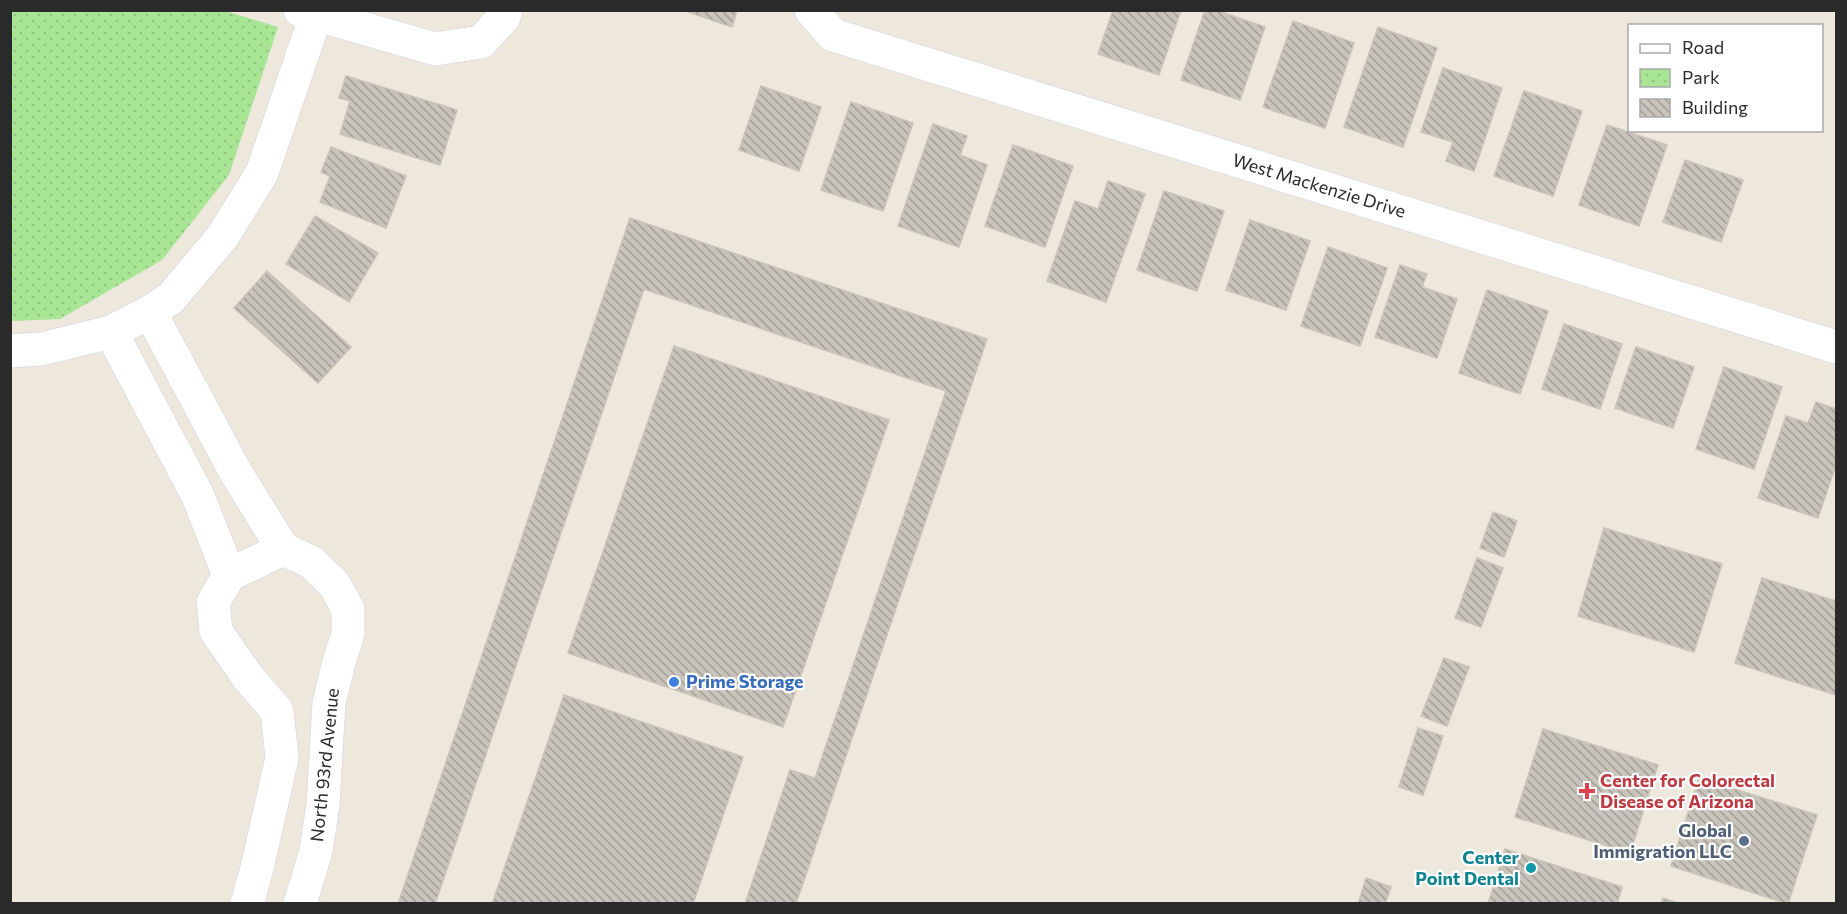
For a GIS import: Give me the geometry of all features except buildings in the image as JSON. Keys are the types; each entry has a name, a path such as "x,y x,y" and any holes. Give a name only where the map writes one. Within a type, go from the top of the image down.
{"street":[{"path":"10,351 41,349 111,332 150,312 171,298 223,236 262,173 308,13 435,49 481,42 504,17 506,10"},
{"name":"West Mackenzie Drive","path":"811,11 833,35 1836,347"},
{"path":"150,312 234,471 283,549 229,575 213,603 216,632 247,676 278,711 282,758 247,903"},
{"path":"111,332 198,496 229,575"},
{"name":"North 93rd Avenue","path":"283,549 311,562 334,584 348,609 348,634 329,703 323,804 316,851 300,903"}],"green space":[{"path":"10,11 225,11 278,27 229,175 162,260 60,319 11,321"}],"place":[{"name":"Prime Storage","path":"674,682"},
{"name":"Center for Colorectal Disease of Arizona","path":"1587,791"},
{"name":"Global Immigration LLC","path":"1744,841"},
{"name":"Center Point Dental","path":"1531,868"}]}
